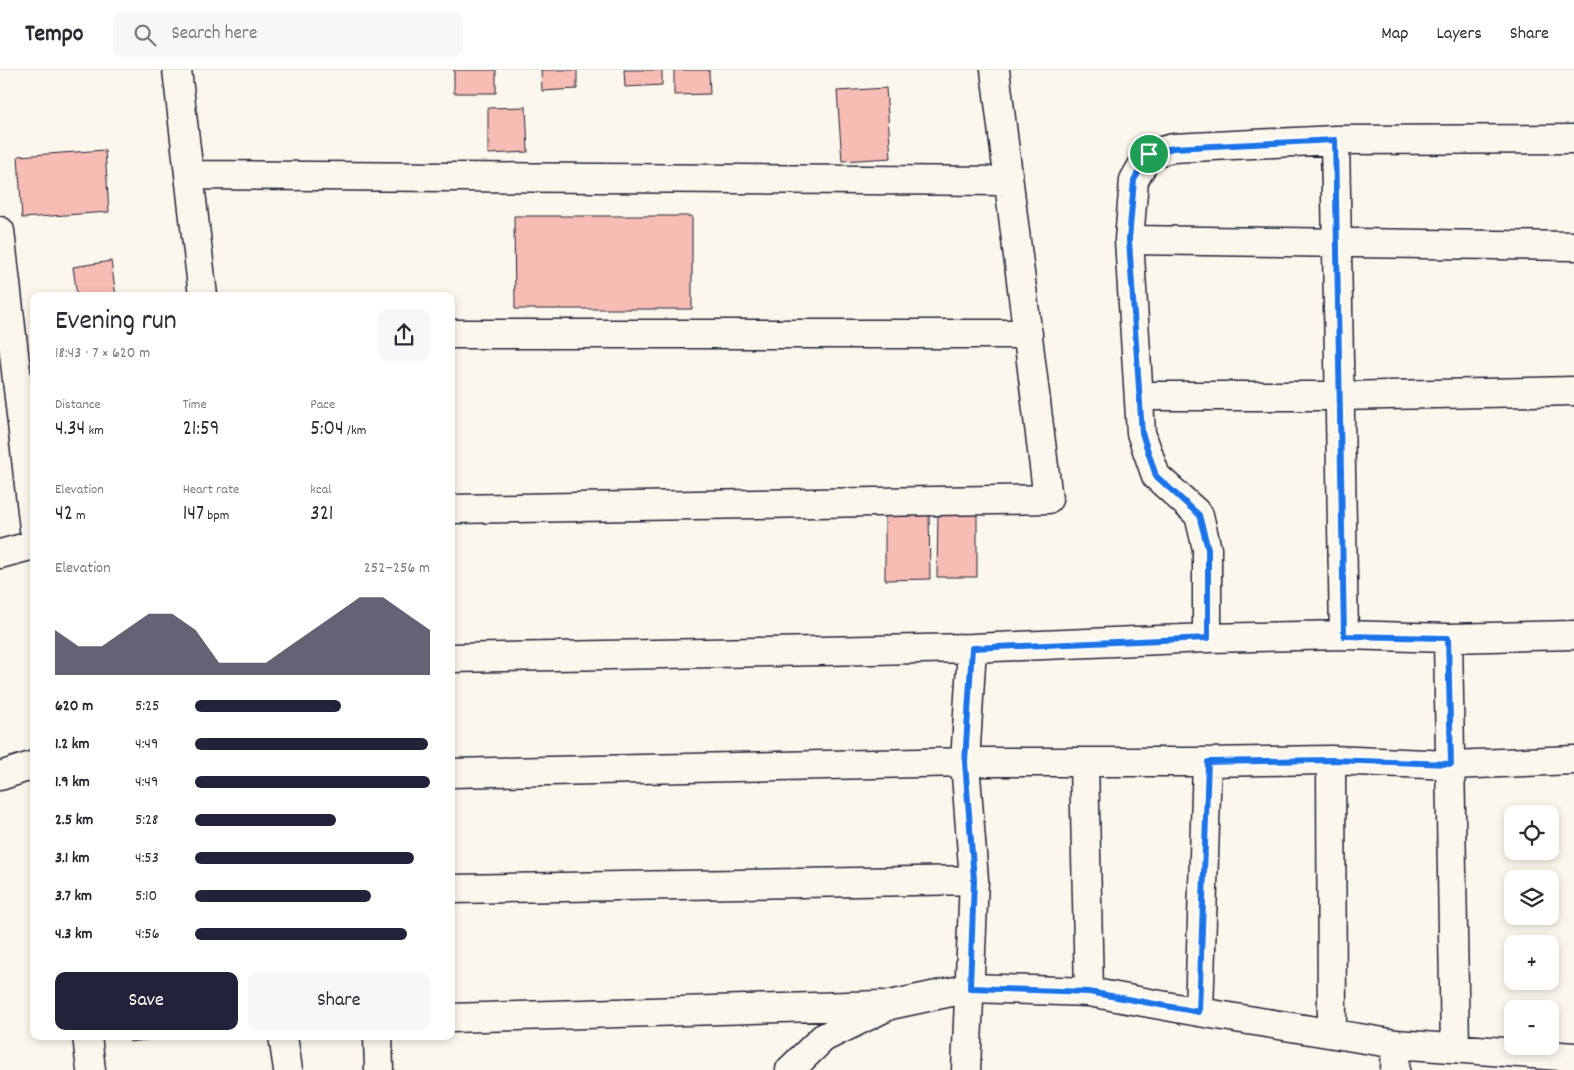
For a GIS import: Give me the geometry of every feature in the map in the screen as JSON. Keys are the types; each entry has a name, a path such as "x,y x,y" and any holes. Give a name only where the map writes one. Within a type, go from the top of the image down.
{"street":[{"path":"177,70 203,292"},
{"path":"455,510 1048,499 995,70"},
{"path":"1208,638 1208,549 1199,515 1156,476 1142,433 1129,240 1134,180 1149,154 1173,148 1335,140 1574,139"},
{"path":"1335,140 1344,636"},
{"path":"190,175 1008,180"},
{"path":"0,232 5,316 30,500"},
{"path":"1129,240 1574,246"},
{"path":"455,334 1028,334"},
{"path":"1139,396 1340,396 1574,391"},
{"path":"0,554 30,546"},
{"path":"455,658 972,648 1208,638 1344,636 1448,638 1574,635"},
{"path":"1448,638 1455,1048"},
{"path":"966,1070 974,880 965,762 972,648"},
{"path":"1331,760 1332,1033"},
{"path":"455,773 965,762 1331,760 1451,764 1574,760"},
{"path":"1084,762 1089,992"},
{"path":"1199,1012 1208,762"},
{"path":"0,776 30,766"},
{"path":"455,889 974,880"},
{"path":"455,1018 890,1005 970,988 1089,992 1332,1033 1395,1057 1455,1048 1574,1057"},
{"path":"790,1070 823,1038 890,1005"},
{"path":"87,1040 91,1070"},
{"path":"284,1040 288,1070"},
{"path":"378,1040 379,1070"}],"building":[{"path":"454,70 496,70 496,93 454,93"},
{"path":"541,70 577,70 577,89 542,91"},
{"path":"624,70 662,70 662,85 625,87"},
{"path":"674,70 709,70 710,94 674,95"},
{"path":"886,88 891,158 842,161 837,91"},
{"path":"526,107 528,152 488,154 488,108"},
{"path":"105,150 109,212 22,218 18,156"},
{"path":"514,216 692,216 692,309 515,309"},
{"path":"111,261 115,292 76,292 73,267"},
{"path":"929,511 930,579 885,580 885,512"},
{"path":"938,513 977,513 977,577 937,577"},
{"path":"130,1040 146,1040 130,1042"}],"route":[{"path":"1335,140 1344,636 1448,638 1451,764 1331,760 1208,762 1199,1012 1089,992 970,988 974,880 965,762 972,648 1208,638 1208,549 1199,515 1156,476 1142,433 1129,240 1134,180 1149,154 1173,148 1335,140"}]}
